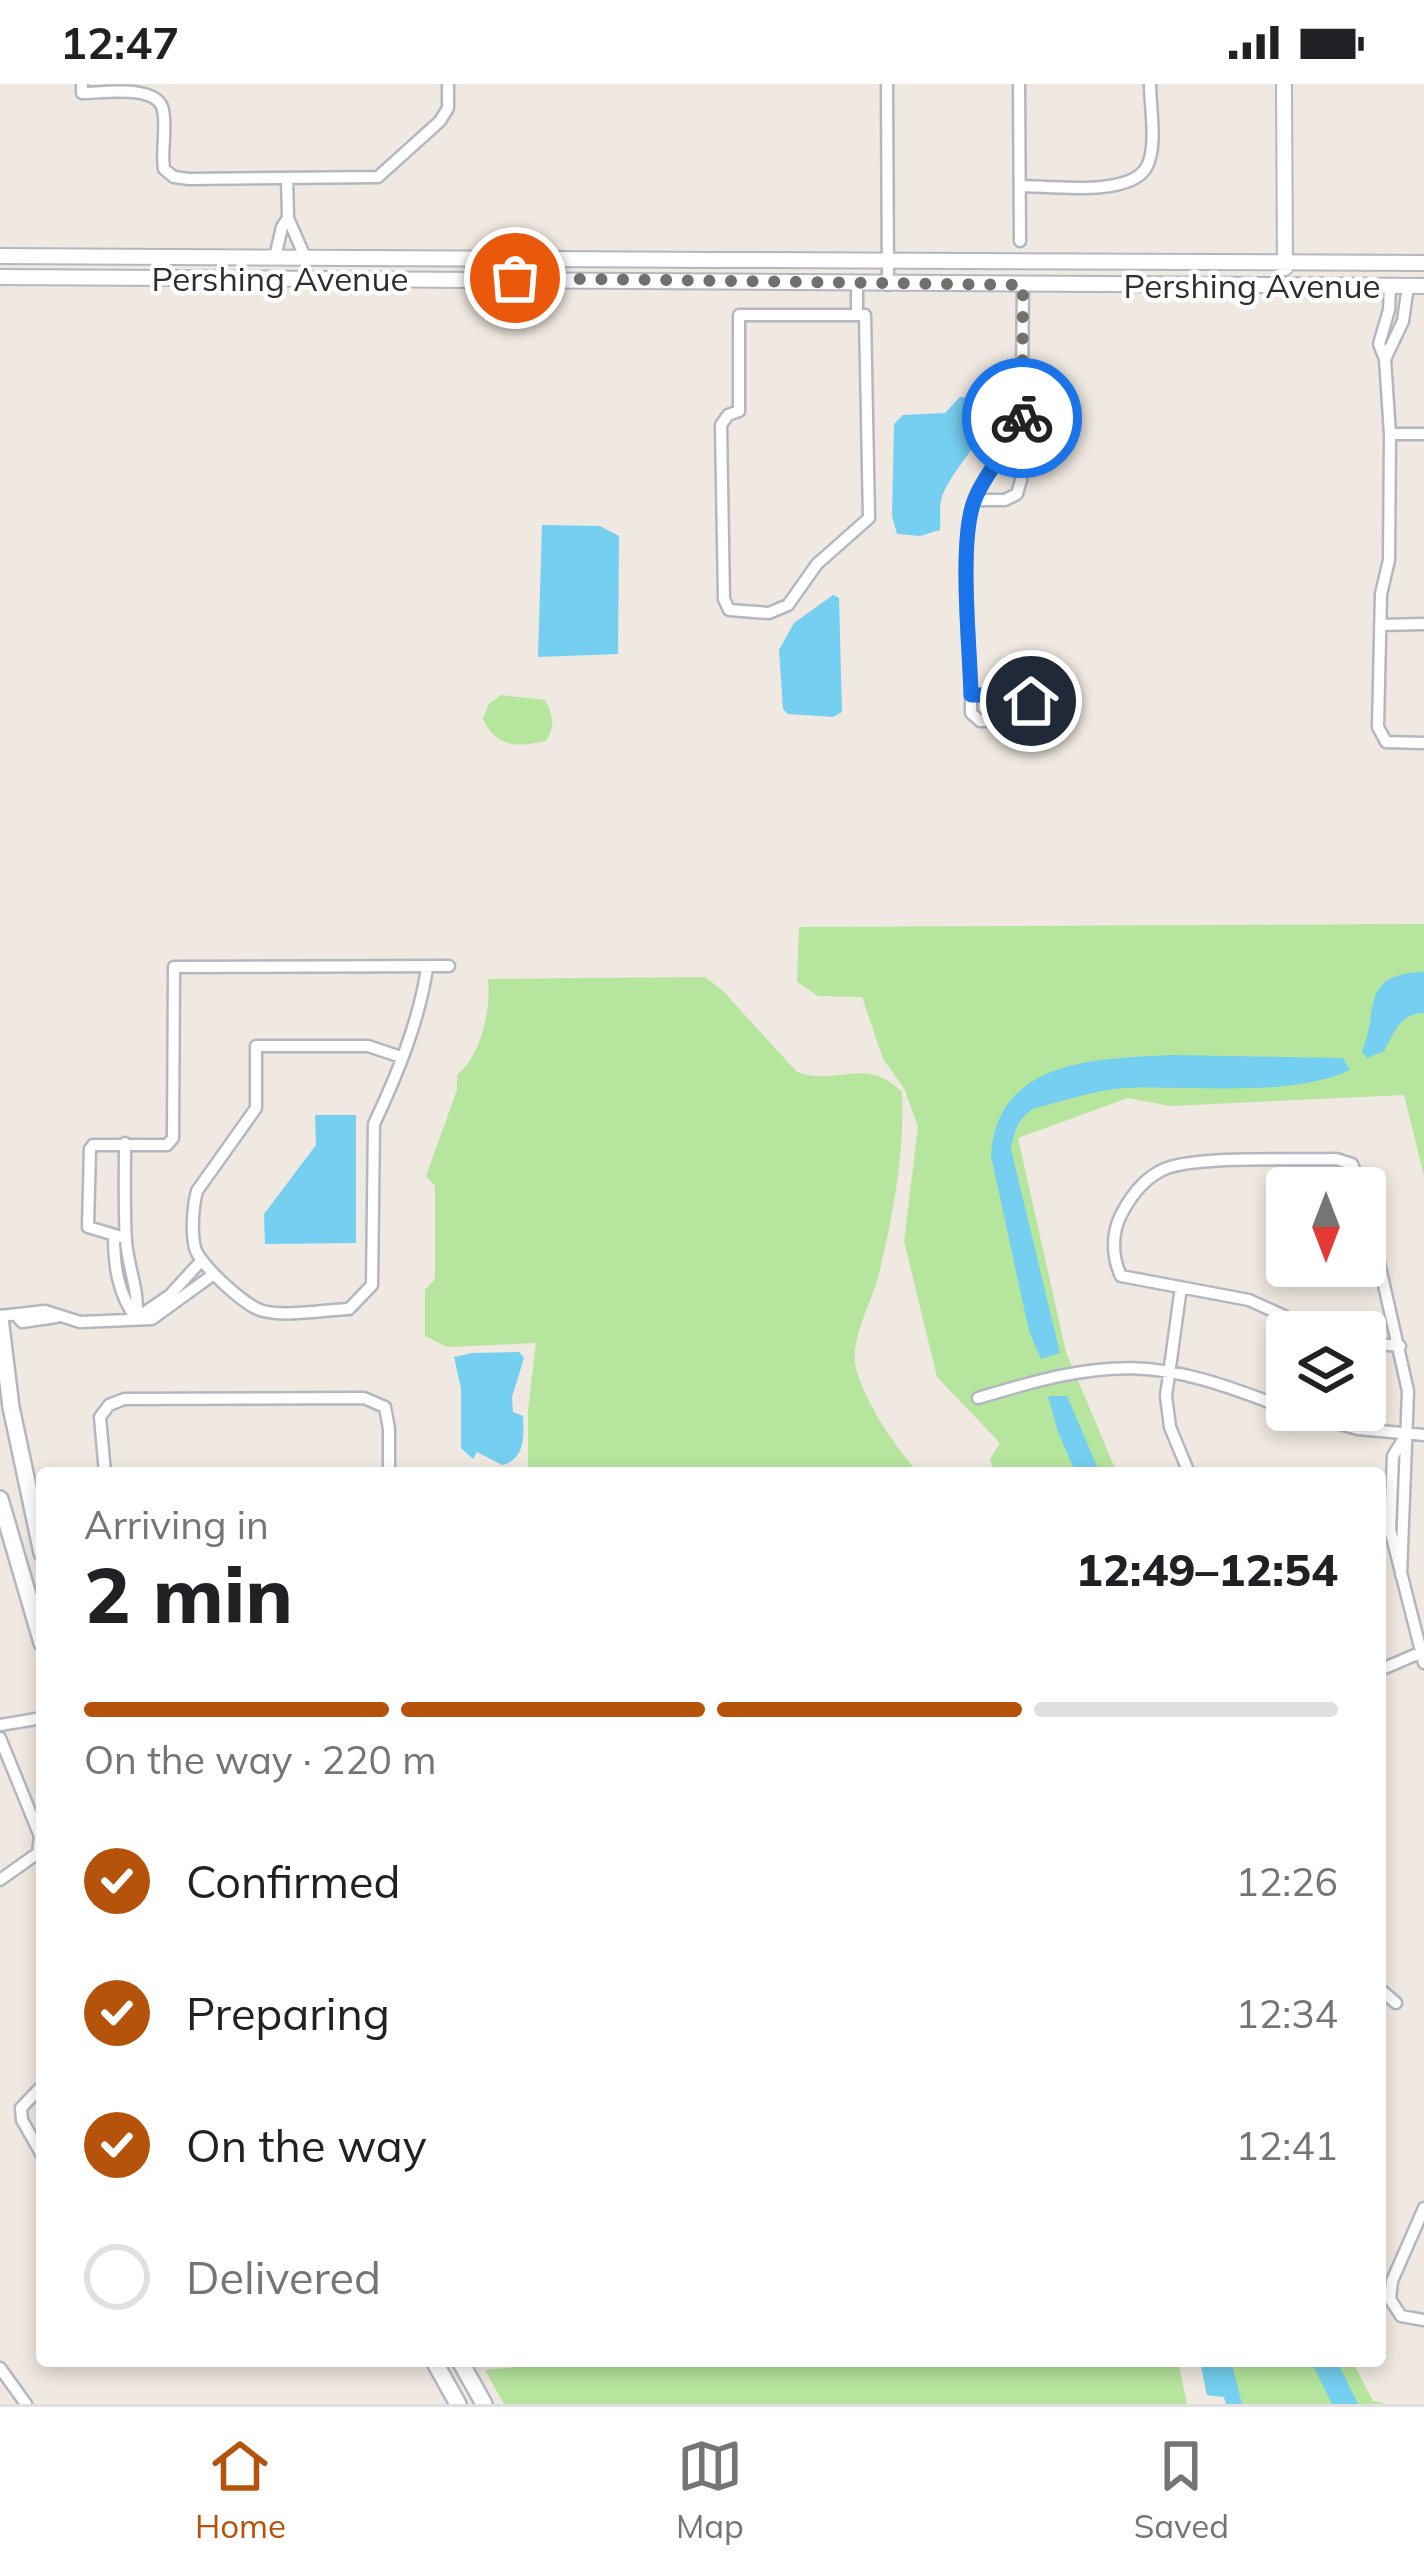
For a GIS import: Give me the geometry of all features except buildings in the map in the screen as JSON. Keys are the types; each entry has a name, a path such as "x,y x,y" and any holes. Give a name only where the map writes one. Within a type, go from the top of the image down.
{"main road":[{"path":"6,1317 2,1354 36,1518"},
{"path":"0,1498 36,1622"},
{"path":"437,2367 455,2398"},
{"path":"464,2367 484,2404"}],"street":[{"path":"82,84 82,93 147,93 158,99 163,109 163,164 174,177 287,178 378,177 440,122 448,108 448,84"},
{"path":"887,84 888,285"},
{"path":"1019,84 1020,241"},
{"path":"1020,186 1116,187 1132,181 1146,168 1150,152 1150,84"},
{"path":"1284,84 1285,285"},
{"path":"287,178 288,218 305,256"},
{"path":"275,256 288,218"},
{"name":"Pershing Avenue","path":"0,256 888,264 1424,263"},
{"name":"Pershing Avenue","path":"0,277 1416,286"},
{"path":"857,284 857,315"},
{"path":"974,500 1005,500 1017,494 1021,480 1023,285"},
{"path":"1385,359 1379,344 1390,286"},
{"path":"1416,286 1385,359 1390,560 1381,594 1378,727 1385,742 1424,743"},
{"path":"739,315 857,315 865,315 868,518 817,564 788,605 769,613 730,610 724,599 721,425 728,415 740,411 739,315"},
{"path":"1386,323 1401,329"},
{"path":"971,695 1022,695 1031,701 1031,715 1022,721 980,721 971,713 967,522 986,475 1016,435 1023,417"},
{"path":"1390,434 1424,434"},
{"path":"1380,625 1424,624"},
{"path":"120,1237 88,1226 93,1145 167,1145 173,1138 174,967 449,966"},
{"path":"401,1057 368,1046 256,1046 256,1108 194,1202 194,1251 255,1309 271,1313 349,1309 372,1285 374,1124 401,1057 422,1004 427,968"},
{"path":"125,1143 120,1237 125,1304 136,1318"},
{"path":"1273,1311 1249,1300 1121,1276 1113,1252 1117,1221 1147,1179 1168,1168 1336,1159 1353,1167"},
{"path":"136,1318 170,1295 202,1260"},
{"path":"6,1317 45,1311 56,1317 98,1322 146,1320 164,1314 214,1274"},
{"path":"1181,1287 1166,1396 1170,1427 1187,1467"},
{"path":"1386,1287 1408,1391 1406,1436 1393,1456 1390,1529 1423,1656 1386,1668"},
{"path":"1386,1345 1400,1346"},
{"path":"978,1398 1063,1372 1116,1365 1170,1370 1266,1400"},
{"path":"104,1467 100,1417 109,1405 124,1400 376,1400 388,1417 389,1467"},
{"path":"1372,1431 1424,1435"},
{"path":"0,1725 36,1719"},
{"path":"0,1738 36,1826"},
{"path":"0,1880 36,1853"},
{"path":"1386,1994 1396,2003"},
{"path":"36,2092 21,2108 22,2120 36,2144"},
{"path":"1424,2208 1391,2281 1390,2300 1401,2316 1424,2320"},
{"path":"0,2368 26,2404"},
{"path":"455,2398 473,2383"}],"green space":[{"path":"501,695 545,700 552,720 546,741 517,744 494,736 483,719 489,704"},
{"path":"1424,924 1424,1176 1404,1095 1170,1106 1128,1098 1018,1138 1066,1352 1114,1467 993,1467 990,1459 1000,1443 937,1377 904,1241 918,1127 904,1088 883,1059 862,997 818,996 797,982 799,927"},
{"path":"705,977 797,1072 876,1075 902,1092 893,1207 879,1274 856,1342 855,1363 881,1422 915,1467 528,1467 528,1409 536,1343 447,1347 425,1336 425,1290 435,1279 435,1186 426,1176 457,1090 457,1075 473,1056 483,1031 488,979"},
{"path":"1179,2367 1187,2404 504,2404 485,2370"},
{"path":"1201,2367 1355,2367 1373,2401 1387,2404 1226,2404 1224,2397 1207,2395"}],"water":[{"path":"960,397 983,398 988,409 981,434 940,503 940,530 920,536 897,534 892,516 894,424 903,415 945,413"},
{"path":"542,525 600,526 619,536 618,654 538,657"},
{"path":"833,595 839,598 842,712 833,717 788,714 783,709 779,650 794,623"},
{"path":"1424,972 1424,1013 1403,1020 1384,1051 1367,1058 1362,1051 1380,987 1403,974"},
{"path":"1171,1055 1343,1058 1350,1070 1326,1079 1271,1087 1116,1089 1035,1108 1024,1116 1011,1149 1060,1353 1041,1359 1029,1331 991,1156 997,1124 1011,1100 1031,1082 1055,1071 1082,1063"},
{"path":"315,1115 356,1115 356,1243 265,1244 264,1214 316,1145"},
{"path":"519,1352 524,1358 512,1397 513,1412 523,1416 519,1453 502,1465 477,1452 473,1459 461,1448 461,1388 454,1357"},
{"path":"1048,1396 1067,1396 1097,1467 1073,1467"},
{"path":"1201,2367 1233,2367 1242,2404 1226,2404 1224,2397 1207,2395"},
{"path":"1314,2367 1340,2367 1358,2404 1332,2404"}],"way so far":[{"path":"515,278 1023,285 1022,418"}],"route":[{"path":"1022,418 1016,435 986,475 967,522 971,695 1022,695 1031,701"}]}
